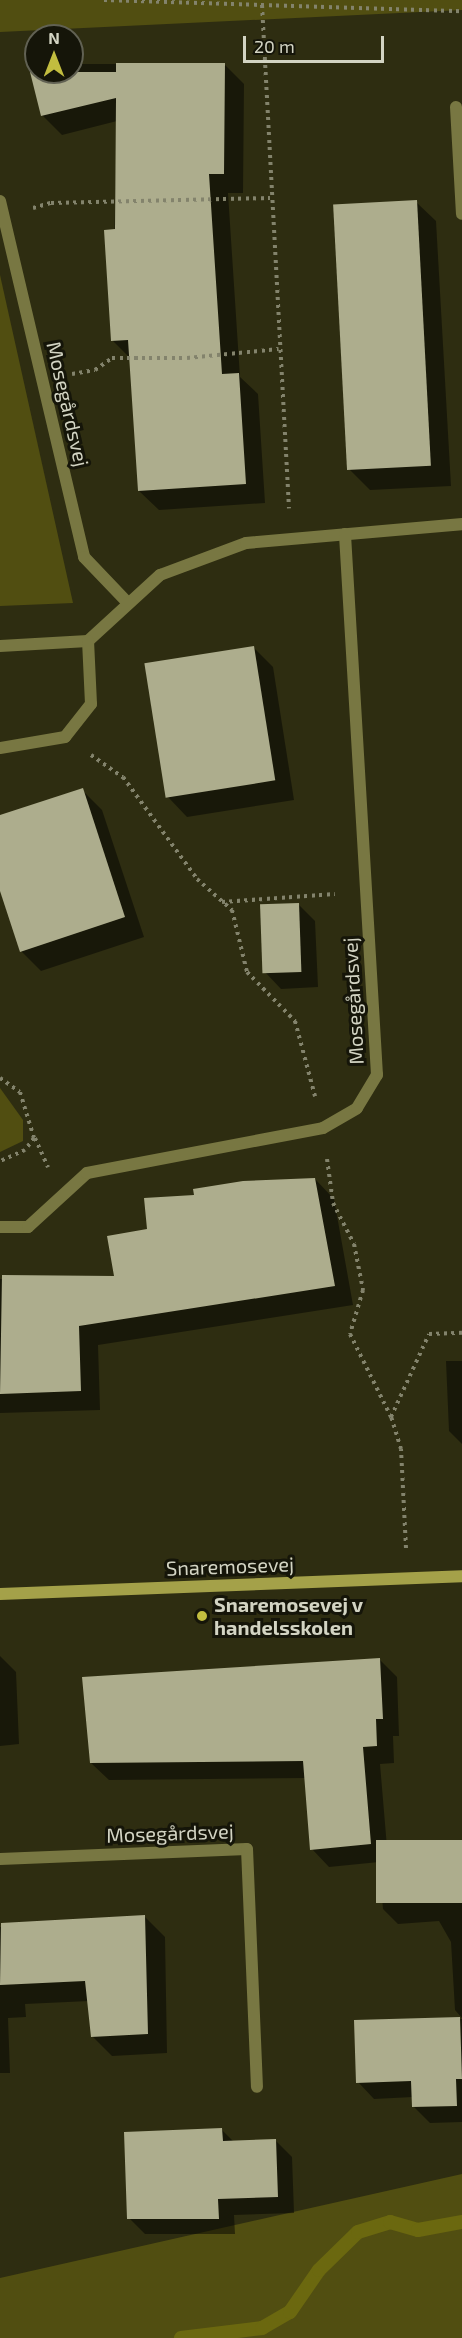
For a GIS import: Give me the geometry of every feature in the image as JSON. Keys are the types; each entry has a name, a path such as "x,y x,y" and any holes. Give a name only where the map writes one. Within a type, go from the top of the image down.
{"street":[{"path":"456,107 462,214"},
{"name":"Mosegårdsvej","path":"0,201 84,557 126,601"},
{"path":"0,646 88,641 126,601 170,571 246,543 462,524"},
{"name":"Mosegårdsvej","path":"0,1227 28,1227 87,1173 323,1128 357,1108 377,1075 345,534"},
{"path":"0,748 65,737 91,704 88,641"},
{"name":"Snaremosevej","path":"0,1594 462,1576"},
{"name":"Mosegårdsvej","path":"0,1859 247,1849 257,2087"}],"path":[{"path":"104,0 462,11"},
{"path":"262,5 270,198 291,539"},
{"path":"4,216 51,203 270,198"},
{"path":"42,380 95,370 112,358 279,349"},
{"path":"65,737 123,777 197,879 231,910 247,972 295,1021 323,1128 333,1203 354,1244 363,1290 350,1334 390,1417 401,1449 408,1579"},
{"path":"222,902 367,892"},
{"path":"0,1078 20,1092 34,1138 25,1150 0,1161"},
{"path":"390,1417 429,1334 462,1333"}],"shaded area":[{"path":"0,0 462,0 462,10 84,28 84,24 24,24 24,31 0,32"},
{"path":"0,275 73,603 0,606"},
{"path":"0,1088 23,1120 23,1141 0,1152"},
{"path":"462,2174 462,2338 0,2338 0,2278"}],"building":[{"path":"116,63 225,63 224,174 209,174 222,374 239,373 246,484 138,491 128,340 111,341 104,230 115,229 116,98 41,116 33,84 84,84 84,72 116,72"},
{"path":"417,200 431,466 347,470 333,204"},
{"path":"254,646 275,780 166,798 144,663"},
{"path":"83,788 125,917 20,952 0,891 0,815"},
{"path":"299,903 301,972 262,973 260,904"},
{"path":"315,1178 335,1286 79,1326 81,1391 0,1394 2,1275 114,1276 107,1236 147,1229 144,1198 194,1195 193,1189 243,1181"},
{"path":"380,1658 383,1719 376,1719 377,1746 363,1747 371,1844 310,1850 303,1761 90,1763 82,1677"},
{"path":"376,1840 462,1840 462,1903 376,1903"},
{"path":"145,1915 148,2034 91,2037 85,1981 0,1985 1,1923"},
{"path":"460,2017 462,2079 456,2079 457,2106 412,2107 411,2081 356,2083 354,2020"},
{"path":"222,2128 223,2141 276,2139 278,2197 218,2199 219,2219 127,2219 124,2132"}],"waterway":[{"path":"181,2338 262,2328 290,2312 319,2270 358,2232 390,2222 418,2230 462,2222"}],"place":[{"name":"Snaremosevej v handelsskolen","path":"202,1616"}]}
